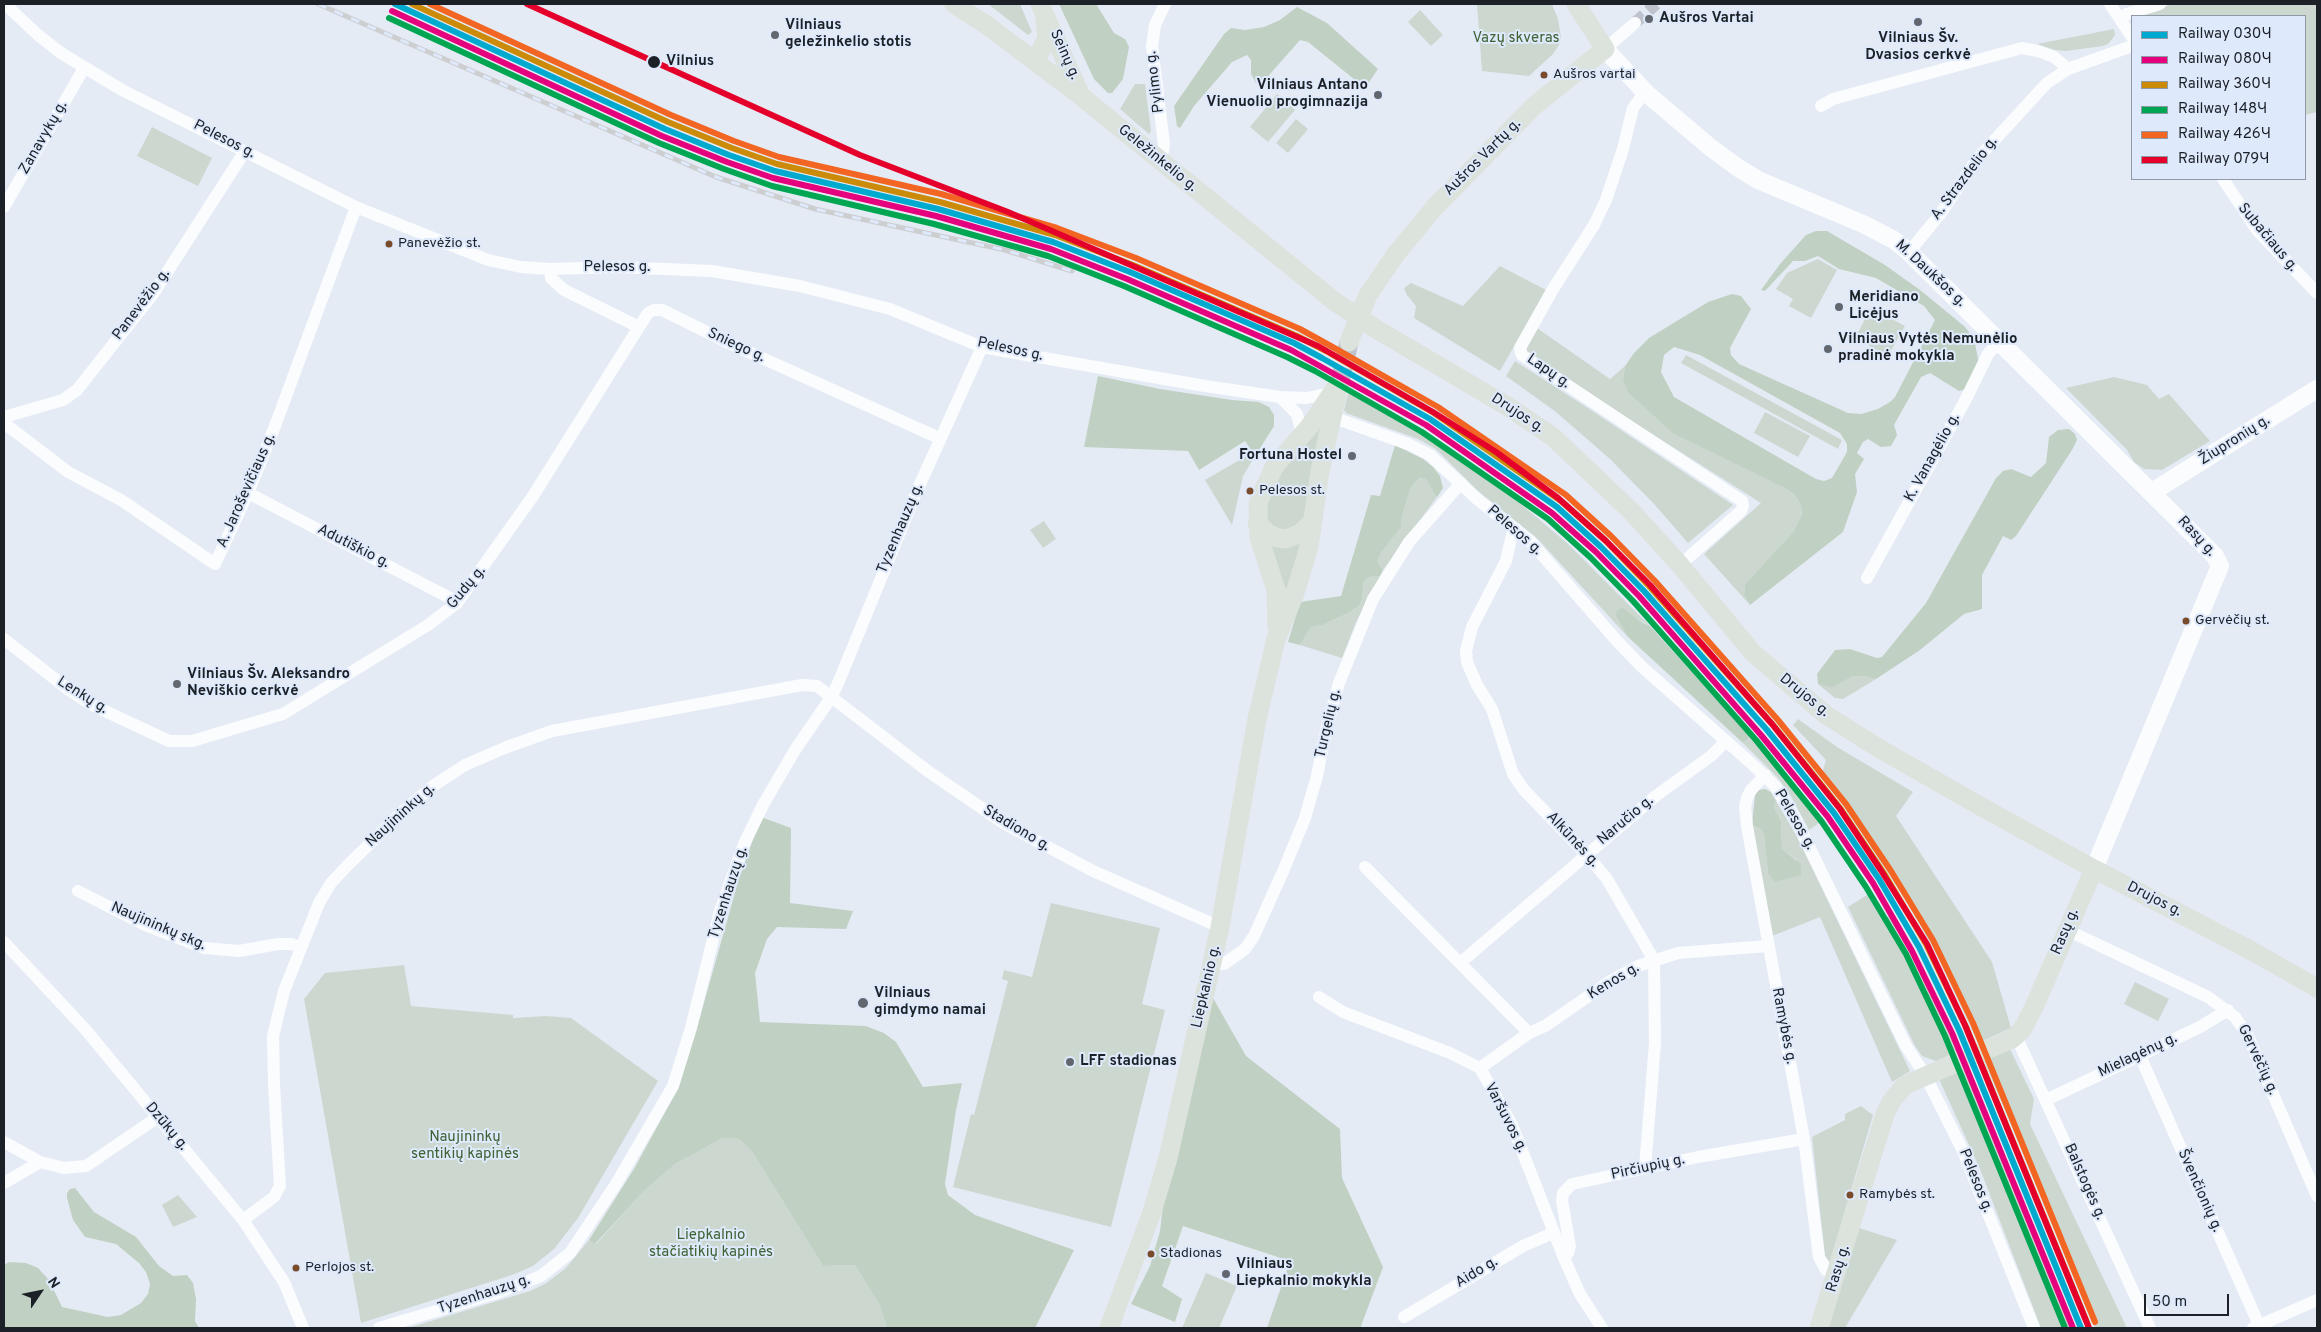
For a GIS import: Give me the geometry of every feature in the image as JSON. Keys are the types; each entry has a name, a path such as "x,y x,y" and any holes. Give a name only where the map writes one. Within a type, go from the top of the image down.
{"main road":[{"name":"Geležinkelio g.","path":"954,4 988,26 1082,97 1278,257 1358,318"},
{"path":"1576,4 1605,49"},
{"name":"Seinų g.","path":"1035,62 1047,38 1042,9"},
{"name":"Seinų g.","path":"1042,9 1082,97"},
{"name":"M. Daukšos g.","path":"1605,49 1645,92 1711,148 1758,180 1863,224 1894,240 1909,252 2152,492"},
{"name":"Aušros Vartų g.","path":"1358,318 1368,295 1396,254 1434,208 1534,106 1605,49"},
{"path":"1349,342 1358,318"},
{"name":"Drujos g.","path":"1358,318 1507,406 1553,437 1606,485 1680,565 1753,653 1826,715 1888,754 2094,869 2235,942 2317,988"},
{"name":"Liepkalnio g.","path":"1109,1328 1136,1259 1157,1194 1220,927 1248,758 1276,639 1304,570 1320,471 1339,386 1330,394 1316,419 1274,467 1265,483 1258,503 1257,522 1259,537 1276,590 1276,639"},
{"name":"Žiupronių g.","path":"2152,492 2317,389"},
{"name":"Rasų g.","path":"1819,1328 1837,1275 1885,1114 1897,1093 1906,1085 1930,1073 2011,1038 2026,1024 2094,869 2220,566 2210,549 2152,492"},
{"path":"1257,522 1268,534 1286,539 1301,533 1313,521"}],"street":[{"name":"Pelesos g.","path":"5,4 38,35 84,68 122,90 356,207 488,260 521,267 550,269 672,268 712,272 800,286 890,309 982,347 1124,373 1280,397 1316,397 1330,394"},
{"name":"Pylimo g.","path":"1157,160 1163,151 1164,144 1152,46 1155,25 1165,4"},
{"path":"2110,4 2131,36"},
{"path":"2120,19 2127,14 2160,4"},
{"name":"Aušros Vartų g.","path":"1605,49 1636,22"},
{"name":"A. Strazdelio g.","path":"1909,252 1941,213 1977,159 2048,83 2068,69 2131,46"},
{"path":"1821,106 1833,99 2022,48 2054,57 2068,69"},
{"name":"Zanavykų g.","path":"4,207 84,68"},
{"name":"Lapų g.","path":"1645,92 1633,108 1624,149 1606,200 1594,225 1553,289 1520,348 1520,352 1522,356 1742,501 1741,511 1680,565"},
{"name":"Panevėžio g.","path":"4,417 45,406 70,396 168,272 245,151"},
{"name":"Subačiaus g.","path":"2224,180 2257,230 2317,292"},
{"name":"A. Jaroševičiaus g.","path":"4,423 68,472 122,500 215,564 248,493 275,426 356,207"},
{"path":"550,269 551,278 564,290 639,327"},
{"name":"Sniego g.","path":"639,327 648,313 654,310 662,310 728,343 939,438"},
{"name":"Gudų g.","path":"169,741 192,741 283,714 428,625 457,603 534,496 639,327"},
{"name":"K. Vanagėlio g.","path":"1867,578 1988,354 2000,340"},
{"name":"Tyzenhauzų g.","path":"379,1328 500,1292 541,1276 570,1252 616,1184 673,1086 692,1028 720,911 744,844 794,750 832,696 939,438 982,347"},
{"path":"1280,397 1297,414 1301,430 1298,440"},
{"name":"Pelesos g.","path":"1332,417 1408,444 1430,455 1477,499 1530,541 1616,641 1642,667 1765,775 1775,786 1796,820 1906,1046 1930,1073 2034,1328"},
{"name":"Turgelių g.","path":"1212,964 1224,964 1232,960 1245,949 1254,936 1305,818 1339,682 1373,599 1409,542 1460,483"},
{"name":"Adutiškio g.","path":"248,493 457,603"},
{"name":"Alkūnės g.","path":"1516,529 1512,535 1506,561 1472,627 1466,651 1468,662 1477,685 1492,709 1513,774 1524,790 1587,854 1607,879 1654,960 1655,1043 1645,1168"},
{"name":"Lenkų g.","path":"4,638 84,700 169,741"},
{"name":"Naujininkų g.","path":"243,1220 274,1197 280,1186 273,1036 284,991 300,948 319,903 331,883 403,811 433,786 465,765 552,731 591,722 802,685 817,686 832,696"},
{"name":"Stadiono g.","path":"832,696 929,772 1005,824 1093,872 1220,927"},
{"name":"Naručio g.","path":"1460,963 1657,795 1711,756 1726,741"},
{"name":"Ramybės g.","path":"1765,775 1751,790 1745,807 1768,946 1804,1139 1818,1257 1826,1270 1837,1275"},
{"path":"1365,868 1529,1034"},
{"name":"Naujininkų skg.","path":"78,891 145,925 204,948 239,951 292,944 300,948"},
{"name":"Gervėčių g.","path":"2067,930 2208,997 2228,1010 2241,1024 2246,1034 2317,1196"},
{"name":"Dzūkų g.","path":"4,942 85,1029 243,1220 284,1282 303,1328"},
{"name":"Kenos g.","path":"1480,1068 1622,974 1654,960 1678,953 1768,946"},
{"name":"Varšuvos g.","path":"1319,997 1343,1012 1450,1053 1480,1068 1512,1125 1580,1294 1602,1328"},
{"name":"Mielagėnų g.","path":"2046,1100 2140,1056 2228,1010"},
{"name":"Balstogės g.","path":"2011,1038 2046,1100 2150,1328"},
{"name":"Švenčionių g.","path":"2140,1056 2256,1327"},
{"path":"4,1142 40,1162 64,1168 86,1166 108,1153 158,1117"},
{"name":"Pirčiupių g.","path":"1564,1258 1570,1246 1562,1201 1563,1193 1567,1187 1645,1168 1804,1139"},
{"path":"4,1183 40,1162"},
{"name":"Aido g.","path":"1404,1317 1523,1246 1554,1233"},
{"path":"2256,1327 2317,1300"}],"green space":[{"path":"988,4 1020,4 1032,32 1028,35"},
{"path":"1059,4 1096,4 1114,33 1125,39 1129,47 1123,79 1112,93 1108,93 1094,79"},
{"name":"Vazų skveras","path":"1477,4 1552,4 1558,19 1561,37 1559,45 1553,54 1529,76 1482,71"},
{"path":"2173,4 2317,4 2317,112 2306,115 2306,15 2136,15"},
{"path":"1297,7 1327,23 1378,69 1365,88 1308,42 1300,40 1263,82 1256,83 1251,74 1251,60 1247,55 1232,62 1194,106 1180,128 1177,126 1174,106 1224,34 1231,28 1245,30 1264,27 1280,20"},
{"path":"1420,10 1443,35 1431,46 1408,22"},
{"path":"2114,29 2115,35 2108,44 2103,46 2066,51 2055,50 2037,44"},
{"path":"1135,84 1145,84 1151,131 1149,134 1120,109"},
{"path":"1277,94 1295,110 1268,142 1250,127"},
{"path":"1296,119 1308,129 1288,153 1276,143"},
{"path":"152,127 212,158 198,186 137,156"},
{"path":"1816,231 1827,231 1885,265 1920,290 1964,326 1974,338 1979,364 1969,385 1959,391 1930,373 1921,377 1894,425 1897,435 1891,446 1881,447 1868,439 1863,442 1857,453 1864,459 1855,474 1857,492 1843,532 1750,605 1744,595 1745,584 1794,531 1802,513 1800,503 1795,495 1783,487 1673,433 1628,392 1623,380 1625,366 1634,353 1649,338 1708,302 1732,294 1741,296 1751,309 1730,348 1731,355 1739,364 1848,413 1861,414 1878,409 1890,402 1895,397 1935,320 1924,306 1876,278 1839,269 1818,256 1805,261 1793,261 1765,291 1761,290 1780,264 1806,235","holes":["1674,347 1700,355 1840,433 1847,444 1847,452 1832,478 1824,481 1816,479 1674,397 1661,372 1664,355"]},
{"path":"1818,259 1837,270 1811,318 1789,306 1793,299 1776,289 1787,273"},
{"path":"1500,266 1546,290 1500,371 1414,318 1416,306 1404,288 1411,283 1463,306"},
{"path":"1871,308 1905,326 1888,356 1855,338"},
{"path":"1537,328 1610,379 1625,366 1623,380 1795,495 1800,503 1802,512 1794,531 1745,584 1744,595 1750,605 1704,554 1761,503 1526,354 1524,349"},
{"path":"1686,355 1842,440 1838,449 1681,363"},
{"path":"1515,361 1733,505 1688,543 1655,505 1610,459 1556,412 1506,376"},
{"path":"1098,376 1160,389 1232,400 1259,402 1269,407 1274,415 1274,426 1252,461 1249,460 1248,455 1252,451 1245,441 1199,470 1188,451 1084,447"},
{"path":"2114,377 2147,385 2159,399 2169,394 2210,441 2162,470 2144,469 2134,462 2127,450 2066,388"},
{"path":"1349,390 1437,440 1508,493 1568,544 1650,626 1633,616 1617,610 1615,615 1628,637 1537,538 1478,491 1436,449 1418,439 1346,413 1344,410"},
{"path":"1765,412 1810,436 1798,457 1754,433"},
{"path":"1321,426 1313,481 1302,524 1295,531 1269,528 1265,512 1268,495 1285,465"},
{"path":"2069,429 2075,434 2077,440 2072,450 2016,536 2011,540 2003,536 1982,575 1982,609 1964,614 1920,650 1876,679 1853,676 1832,687 1818,684 1817,674 1835,650 1850,649 1877,658 1882,657 1926,603 1996,478 2003,471 2011,469 2031,477 2046,463 2049,437 2058,430"},
{"path":"1395,445 1423,459 1433,467 1440,476 1443,488 1437,497 1426,479 1420,478 1411,487 1402,516 1401,527 1379,556 1378,563 1383,570 1380,576 1370,577 1364,581 1362,599 1359,606 1323,625 1311,627 1300,645 1288,642 1300,602 1341,596 1371,495 1380,496"},
{"path":"1248,455 1249,460 1252,461 1243,476 1232,525 1205,480"},
{"path":"1421,478 1426,479 1431,484 1437,497 1383,570 1378,563 1379,556 1401,527 1402,516 1411,487"},
{"path":"1044,521 1056,539 1043,548 1030,530"},
{"path":"1265,539 1302,542 1288,588 1285,589"},
{"path":"1380,576 1356,622 1342,658 1300,645 1311,627 1323,625 1359,606 1362,599 1364,581 1370,577"},
{"path":"1623,608 1650,626 1750,737 1743,743 1628,637 1615,615 1617,610"},
{"path":"1853,676 1876,679 1843,699 1835,698 1818,684 1832,686"},
{"path":"1798,719 1837,747 1913,792 1896,816 1992,962 2011,1028 1978,1043 1937,955 1906,900 1822,774 1826,760 1793,725"},
{"path":"1750,737 1822,821 1809,830 1791,796 1778,778 1743,743"},
{"path":"1765,789 1771,792 1776,801 1774,808 1781,821 1782,849 1801,864 1801,875 1775,882 1768,873 1764,835 1761,829 1752,825 1755,795 1759,790"},
{"path":"1776,801 1796,835 1910,1071 1892,1082 1820,917 1772,936 1752,825 1761,829 1764,835 1768,873 1797,860 1782,849 1781,821 1774,808"},
{"path":"761,817 791,828 790,903 853,911 846,929 777,927 767,939 755,973 760,1022 866,1026 884,1033 896,1042 923,1087 962,1083 945,1184 948,1195 975,1215 1074,1250 1035,1328 887,1328 879,1304 855,1265 823,1266 753,1153 739,1139 723,1138 675,1164 644,1191 595,1244 589,1240 634,1169 675,1094 700,1017 738,882"},
{"path":"1870,893 1885,918 1893,914 1961,1050 1936,1061 1922,1056 1915,1046 1848,907"},
{"name":"LFF stadionas","path":"1051,903 1160,928 1142,1004 1165,1010 1111,1227 953,1187 971,1114 974,1115 1008,981 1002,979 1004,970 1032,977"},
{"name":"Naujininkų sentikių kapinės","path":"404,965 411,1006 513,1015 513,1018 546,1016 571,1018 658,1081 578,1218 554,1249 533,1266 512,1275 361,1323 304,999 325,973"},
{"path":"2135,982 2169,999 2158,1021 2124,1004"},
{"path":"1213,998 1246,1056 1340,1129 1342,1178 1383,1267 1361,1326 1362,1328 1267,1328 1290,1261 1183,1226 1162,1286 1182,1299 1175,1322 1131,1304 1150,1266 1160,1231 1164,1197"},
{"path":"2009,1047 2034,1099 2030,1124 2127,1328 2095,1328 2068,1257 1983,1059"},
{"path":"1966,1067 2072,1328 2041,1328 1980,1169 1939,1079"},
{"path":"1861,1106 1873,1115 1830,1262 1825,1256 1812,1137 1845,1120 1845,1114"},
{"name":"Liepkalnio stačiatikių kapinės","path":"723,1138 739,1139 753,1153 823,1266 855,1265 879,1304 887,1328 408,1328 530,1291 545,1284 566,1268 589,1240 596,1244 644,1191 675,1164"},
{"path":"75,1188 94,1212 136,1237 159,1266 173,1276 187,1275 193,1283 196,1299 195,1321 199,1328 4,1328 4,1265 9,1262 26,1263 38,1268 49,1280 62,1307 108,1317 121,1315 141,1303 148,1294 150,1284 146,1272 139,1263 116,1244 85,1237 73,1220 67,1193 70,1189"},
{"path":"178,1195 197,1217 173,1227 162,1205"},
{"path":"1859,1228 1897,1240 1845,1328 1827,1328"},
{"path":"1206,1273 1237,1286 1219,1328 1182,1328"}],"tunnel":[{"path":"1635,23 1656,4"},
{"path":"1339,386 1349,342"}],"railway":[{"path":"318,4 716,177 815,209 1005,250 1072,271"}],"rail line":[{"name":"030Ч","path":"395,4 665,129 729,155 775,171 938,209 1053,242 1130,272 1294,343 1322,358 1430,419 1557,507 1601,547 1644,591 1767,730 1834,813 1879,879 1919,947 1959,1030 2081,1328"},
{"name":"360Ч","path":"412,4 668,122 732,148 777,164 940,202 1055,235 1133,265 1297,336 1326,351 1434,413 1561,501 1606,541 1649,586 1773,725 1840,808 1885,875 1926,944 1966,1027 2088,1325"},
{"name":"426Ч","path":"430,4 671,115 734,141 779,157 941,194 1057,228 1136,258 1300,329 1438,407 1566,495 1611,536 1655,581 1778,720 1846,804 1891,871 1933,940 1973,1023 2095,1322"},
{"name":"079Ч","path":"527,4 860,155 1008,212 1318,346 1433,412 1496,452 1558,498 1606,541 1650,585 1772,724 1840,809 1882,872 1927,944 1965,1025 2089,1328"},
{"name":"080Ч","path":"392,11 662,136 727,162 773,178 936,216 1051,249 1127,279 1291,350 1426,425 1552,513 1596,552 1639,596 1761,735 1828,817 1873,883 1912,951 1952,1033 2073,1328"},
{"name":"148Ч","path":"389,18 659,143 724,169 772,186 934,224 1048,256 1124,286 1315,371 1422,432 1548,519 1591,558 1633,601 1756,740 1822,822 1866,887 1906,954 1945,1036 2065,1328"}],"place":[{"name":"Aušros Vartai","path":"1649,19"},
{"name":"Vilniaus Šv. Dvasios cerkvė","path":"1918,22"},
{"name":"Vilniaus geležinkelio stotis","path":"775,35"},
{"name":"Vilnius","path":"654,62"},
{"name":"Aušros vartai","path":"1544,75"},
{"name":"Vilniaus Antano Vienuolio progimnazija","path":"1378,95"},
{"name":"Panevėžio st.","path":"389,244"},
{"name":"Meridiano Licėjus","path":"1839,307"},
{"name":"Vilniaus Vytės Nemunėlio pradinė mokykla","path":"1828,349"},
{"name":"Fortuna Hostel","path":"1352,456"},
{"name":"Pelesos st.","path":"1250,491"},
{"name":"Gervėčių st.","path":"2186,621"},
{"name":"Vilniaus Šv. Aleksandro Neviškio cerkvė","path":"177,684"},
{"name":"Vilniaus gimdymo namai","path":"863,1003"},
{"name":"LFF stadionas","path":"1070,1062"},
{"name":"Ramybės st.","path":"1850,1195"},
{"name":"Stadionas","path":"1151,1254"},
{"name":"Perlojos st.","path":"296,1268"},
{"name":"Vilniaus Liepkalnio mokykla","path":"1226,1274"}]}
